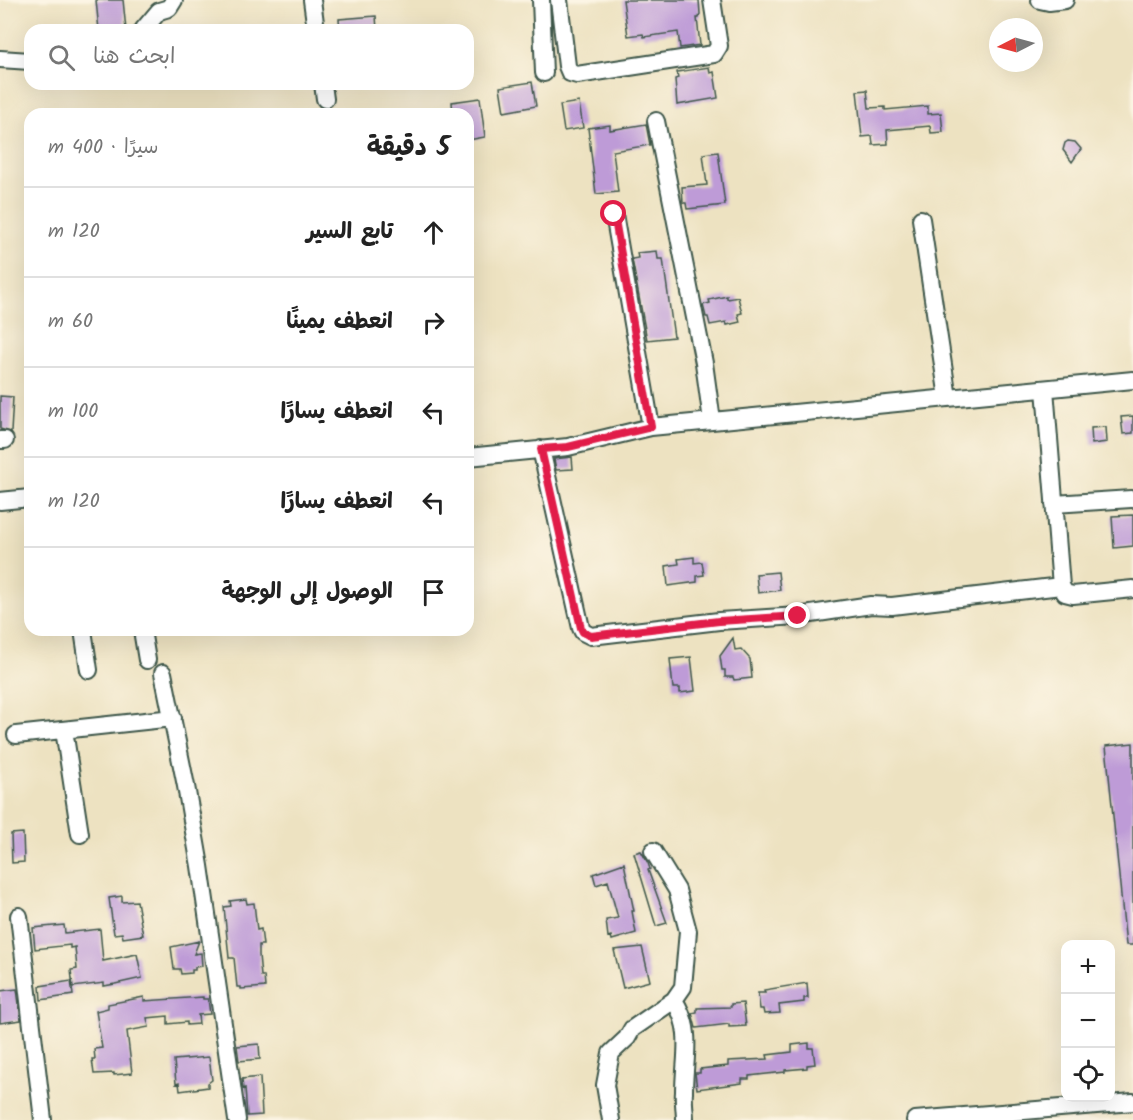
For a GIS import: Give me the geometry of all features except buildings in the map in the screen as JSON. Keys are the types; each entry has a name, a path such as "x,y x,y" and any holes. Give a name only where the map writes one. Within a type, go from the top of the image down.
{"street":[{"path":"148,24 159,11 169,8 174,0"},
{"path":"312,0 315,24"},
{"path":"540,0 544,73"},
{"path":"559,0 567,66 570,73 576,75 711,56 717,52 719,46 712,0"},
{"path":"1040,0 1049,2 1065,0"},
{"path":"0,59 24,61"},
{"path":"656,121 704,363 712,421"},
{"path":"614,214 651,427"},
{"path":"921,219 948,398"},
{"path":"474,456 568,447 651,427 1133,380"},
{"path":"1045,389 1061,586 1065,593 1073,595 1133,589"},
{"path":"541,449 581,628 583,632 591,636 719,621 798,616 871,605 892,606 1061,586"},
{"path":"0,501 24,499"},
{"path":"1054,504 1131,499"},
{"path":"84,636 89,670"},
{"path":"143,636 147,660"},
{"path":"164,673 198,854 237,1120"},
{"path":"16,735 173,718"},
{"path":"64,730 80,834"},
{"path":"611,1120 605,1085 611,1053 627,1038 632,1029 674,1000 683,987 688,931 677,890 653,851"},
{"path":"19,916 43,1120"},
{"path":"674,1000 683,1013 688,1049 683,1090 685,1120"},
{"path":"915,1120 995,1117 1056,1107 1133,1102"},
{"path":"1056,1107 1071,1120"}],"route":[{"path":"614,214 651,427 568,447 541,449 581,628 583,632 591,636 719,621 798,616"}]}
